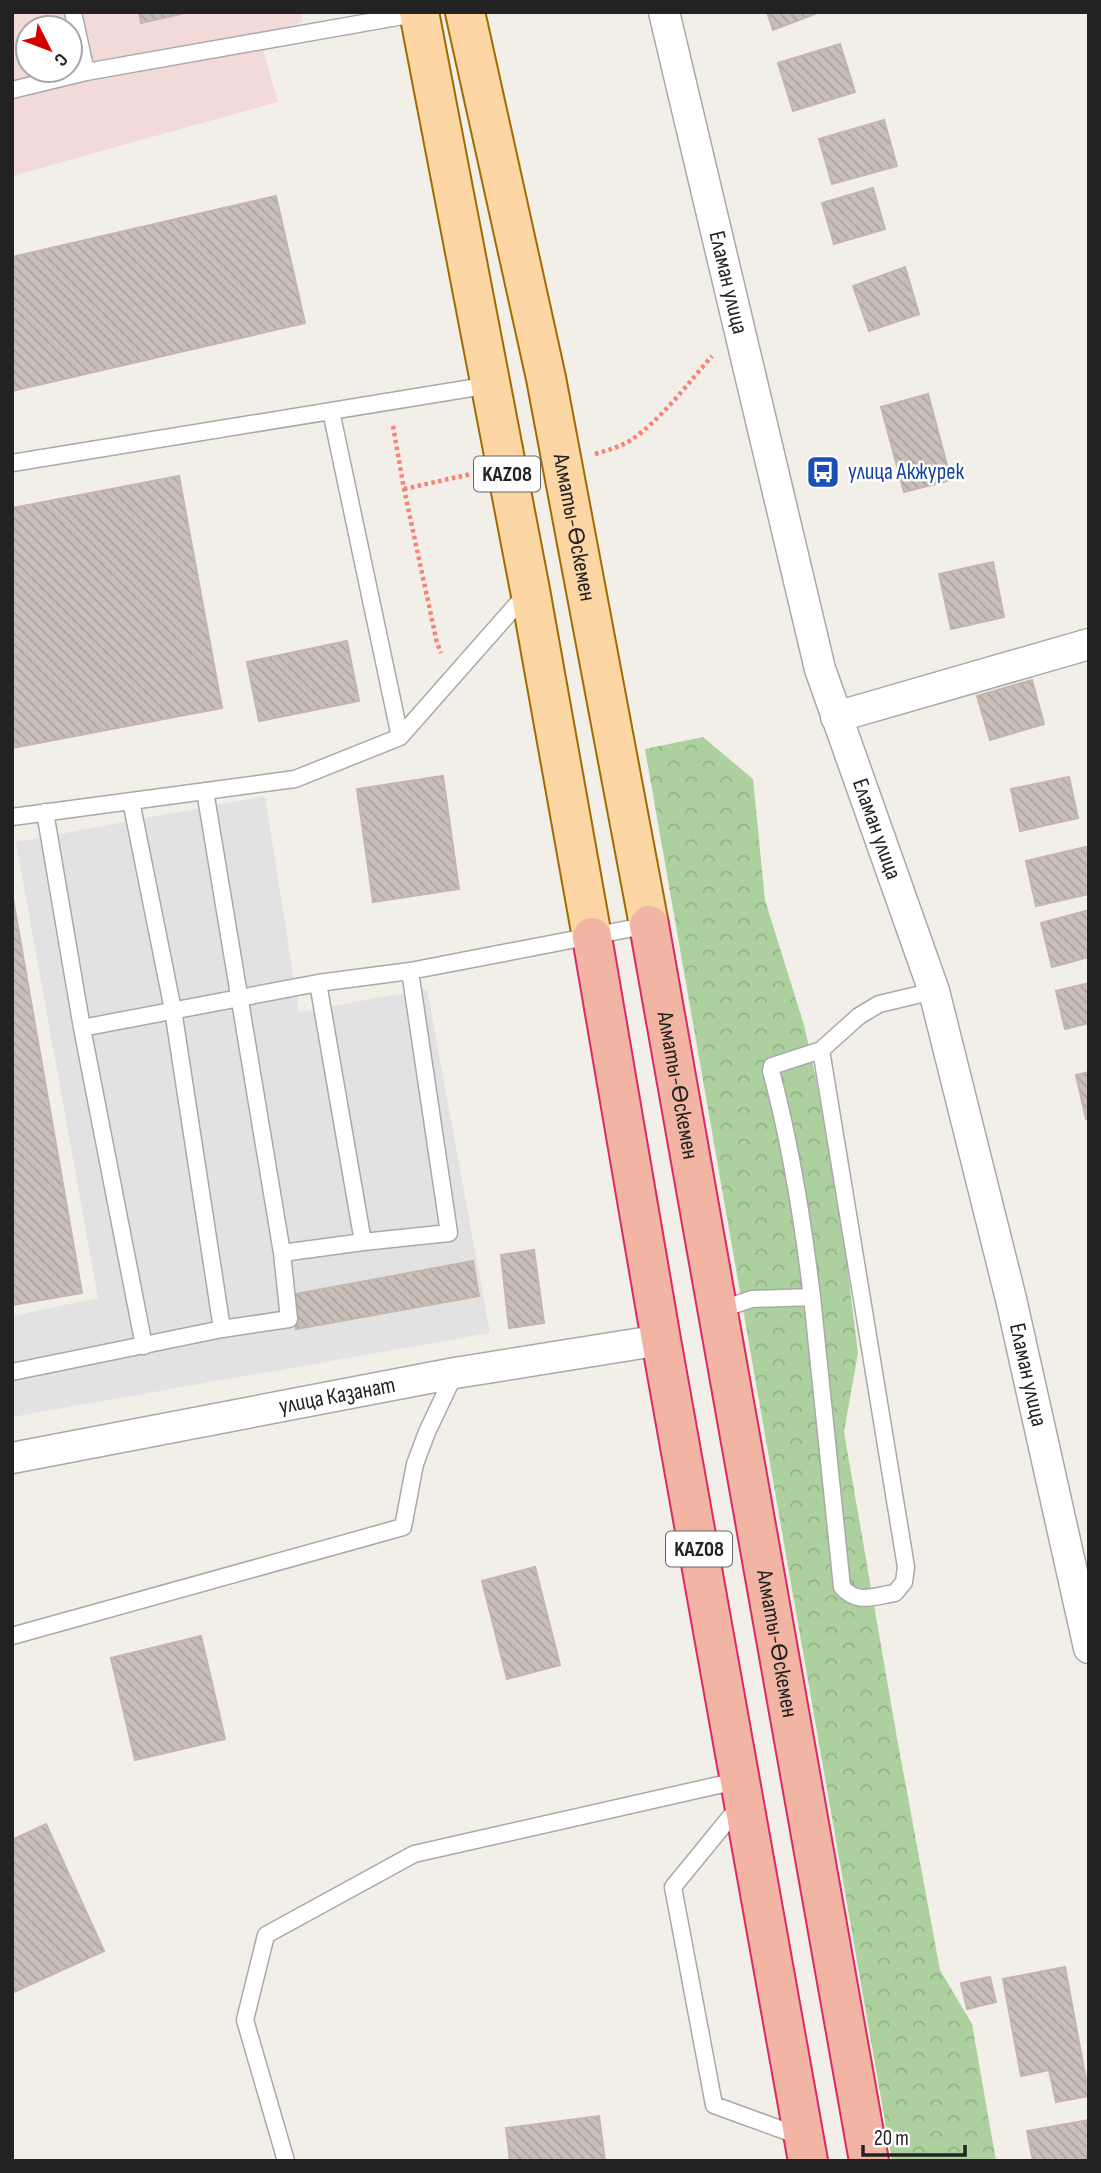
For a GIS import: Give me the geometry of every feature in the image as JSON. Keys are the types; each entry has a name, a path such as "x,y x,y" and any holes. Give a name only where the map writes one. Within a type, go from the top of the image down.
{"highway":[{"name":"Алматы-Өскемен","path":"649,925 869,2161"},
{"name":"KAZ08","path":"592,937 661,1340 806,2149"}],"main road":[{"name":"Алматы-Өскемен","path":"465,12 546,378 649,925"},
{"name":"KAZ08","path":"419,13 530,590 592,937"}],"street":[{"name":"Еламан улица","path":"664,12 820,669 934,991 1011,1299 1089,1648"},
{"path":"836,717 1089,644"},
{"name":"улица Казанат","path":"12,1458 455,1373 661,1340"}],"lane":[{"path":"73,12 86,72"},
{"path":"12,90 338,20 419,13"},
{"path":"12,463 490,384"},
{"path":"331,411 400,737"},
{"path":"12,817 295,779 400,737 530,590"},
{"path":"12,1372 222,1329 289,1319 282,1253 205,791"},
{"path":"131,801 173,1010 222,1329"},
{"path":"45,812 82,1028 144,1346"},
{"path":"82,1028 318,984 410,971 649,925"},
{"path":"282,1253 449,1233 410,971"},
{"path":"318,984 363,1242"},
{"path":"821,1050 906,1567 905,1583 895,1593 856,1598 842,1587 808,1259 771,1071 774,1065 821,1050 859,1016 879,1004 934,991"},
{"path":"719,1310 752,1299 812,1297"},
{"path":"12,1636 403,1527 415,1464 455,1373"},
{"path":"742,1790 673,1887 714,2105 806,2149"},
{"path":"286,2161 246,2020 266,1935 414,1854 742,1790"}],"path":[{"path":"561,460 612,450 632,439 653,421 738,326"},
{"path":"390,401 404,489 437,643 452,678"},
{"path":"404,489 506,466"}],"shaded area":[{"path":"12,12 301,12 303,22 259,35 278,102 12,176"},
{"path":"265,796 299,1012 427,989 490,1333 12,1417 12,1316 98,1298 16,842"}],"green space":[{"path":"703,737 753,779 765,900 804,1025 834,1160 858,1353 844,1432 940,1970 972,2024 996,2161 892,2161 645,749"}],"building":[{"path":"139,12 189,12 141,23"},
{"path":"767,12 820,12 773,30"},
{"path":"840,44 855,92 793,111 778,63"},
{"path":"884,120 897,166 832,184 819,139"},
{"path":"873,188 885,229 834,244 822,203"},
{"path":"276,196 305,323 12,391 12,257"},
{"path":"905,267 919,314 869,331 853,286"},
{"path":"928,394 951,480 904,492 881,407"},
{"path":"179,476 222,708 12,748 12,508"},
{"path":"993,562 1004,617 951,629 939,574"},
{"path":"347,641 359,701 259,721 247,662"},
{"path":"1032,680 1044,724 990,740 977,696"},
{"path":"443,776 459,889 373,902 357,789"},
{"path":"1069,777 1078,818 1020,831 1011,789"},
{"path":"1086,847 1089,861 1089,894 1036,906 1026,861"},
{"path":"12,893 82,1293 12,1305"},
{"path":"1089,910 1089,957 1052,967 1041,923"},
{"path":"1089,983 1089,1023 1065,1029 1056,991"},
{"path":"1089,1072 1089,1119 1086,1119 1076,1075"},
{"path":"534,1250 544,1323 509,1328 501,1255"},
{"path":"473,1261 479,1296 296,1329 290,1295"},
{"path":"535,1567 560,1665 507,1679 482,1581"},
{"path":"201,1636 225,1739 135,1760 111,1658"},
{"path":"46,1824 104,1951 12,1993 12,1840"},
{"path":"1065,1967 1089,2096 1056,2102 1049,2070 1021,2076 1003,1979"},
{"path":"990,1977 996,2002 967,2009 961,1983"},
{"path":"599,2116 605,2161 510,2161 506,2128"},
{"path":"1089,2120 1089,2161 1033,2161 1027,2131"}],"place":[{"name":"улица Акжурек","path":"823,472"}]}
